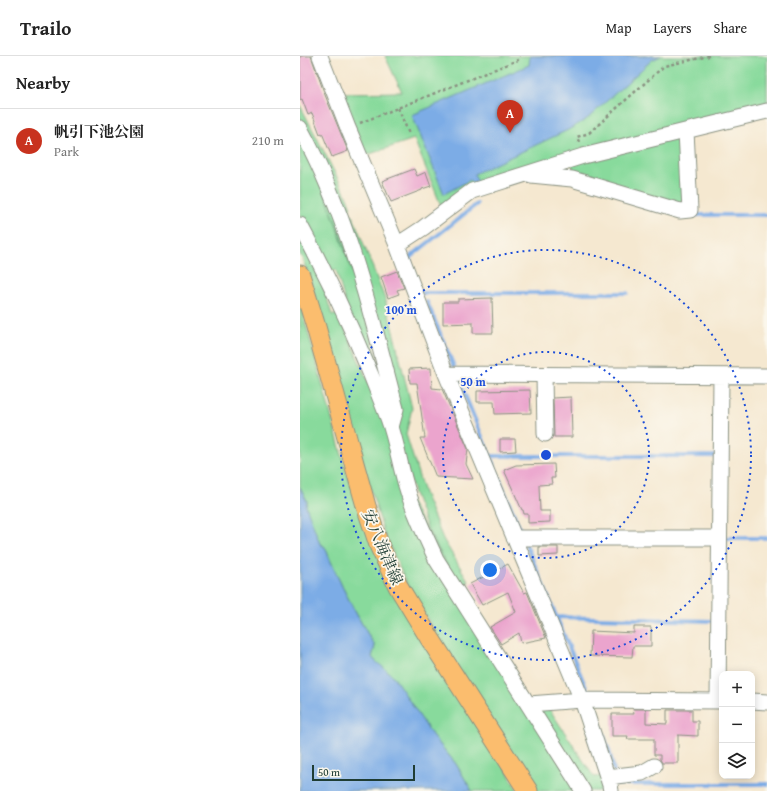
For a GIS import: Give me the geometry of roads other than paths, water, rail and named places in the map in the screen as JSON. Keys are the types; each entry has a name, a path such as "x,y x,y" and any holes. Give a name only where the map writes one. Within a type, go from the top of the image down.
{"main road":[{"name":"安八海津線","path":"300,275 366,506 379,545 398,586 528,791"}],"street":[{"path":"320,56 348,128 397,245 446,374 582,700 609,784 642,774 654,766"},
{"path":"397,245 423,228 472,191 583,156 767,111"},
{"path":"300,128 311,149 339,213 361,278 396,408 391,428"},
{"path":"523,175 572,179 680,211 690,210 686,131"},
{"path":"300,225 343,308 391,428 408,492 422,529 436,559 583,791"},
{"path":"446,374 767,376"},
{"path":"544,375 545,434"},
{"path":"720,671 719,538 721,376"},
{"path":"514,538 719,538"},
{"path":"529,704 582,700 719,701"},
{"path":"755,701 767,702"}],"water":[{"path":"530,56 661,56 652,60 587,119 568,130 474,174 478,182 473,184 470,180 444,194 412,115 529,65"},
{"path":"300,487 307,501 306,506 320,544 325,547 348,598 375,646 372,657 393,676 432,735 456,764 472,791 300,791"}],"waterway":[{"path":"410,261 409,258 477,204"},
{"path":"695,215 767,215"},
{"path":"423,293 627,293"},
{"path":"427,302 454,367"},
{"path":"460,383 521,532"},
{"path":"490,456 716,456"},
{"path":"724,538 767,538"},
{"path":"525,542 589,695"},
{"path":"556,617 713,621"},
{"path":"593,706 609,751 614,771"},
{"path":"617,784 767,784"}],"place":[{"name":"帆引下池公園","path":"510,133"}]}
